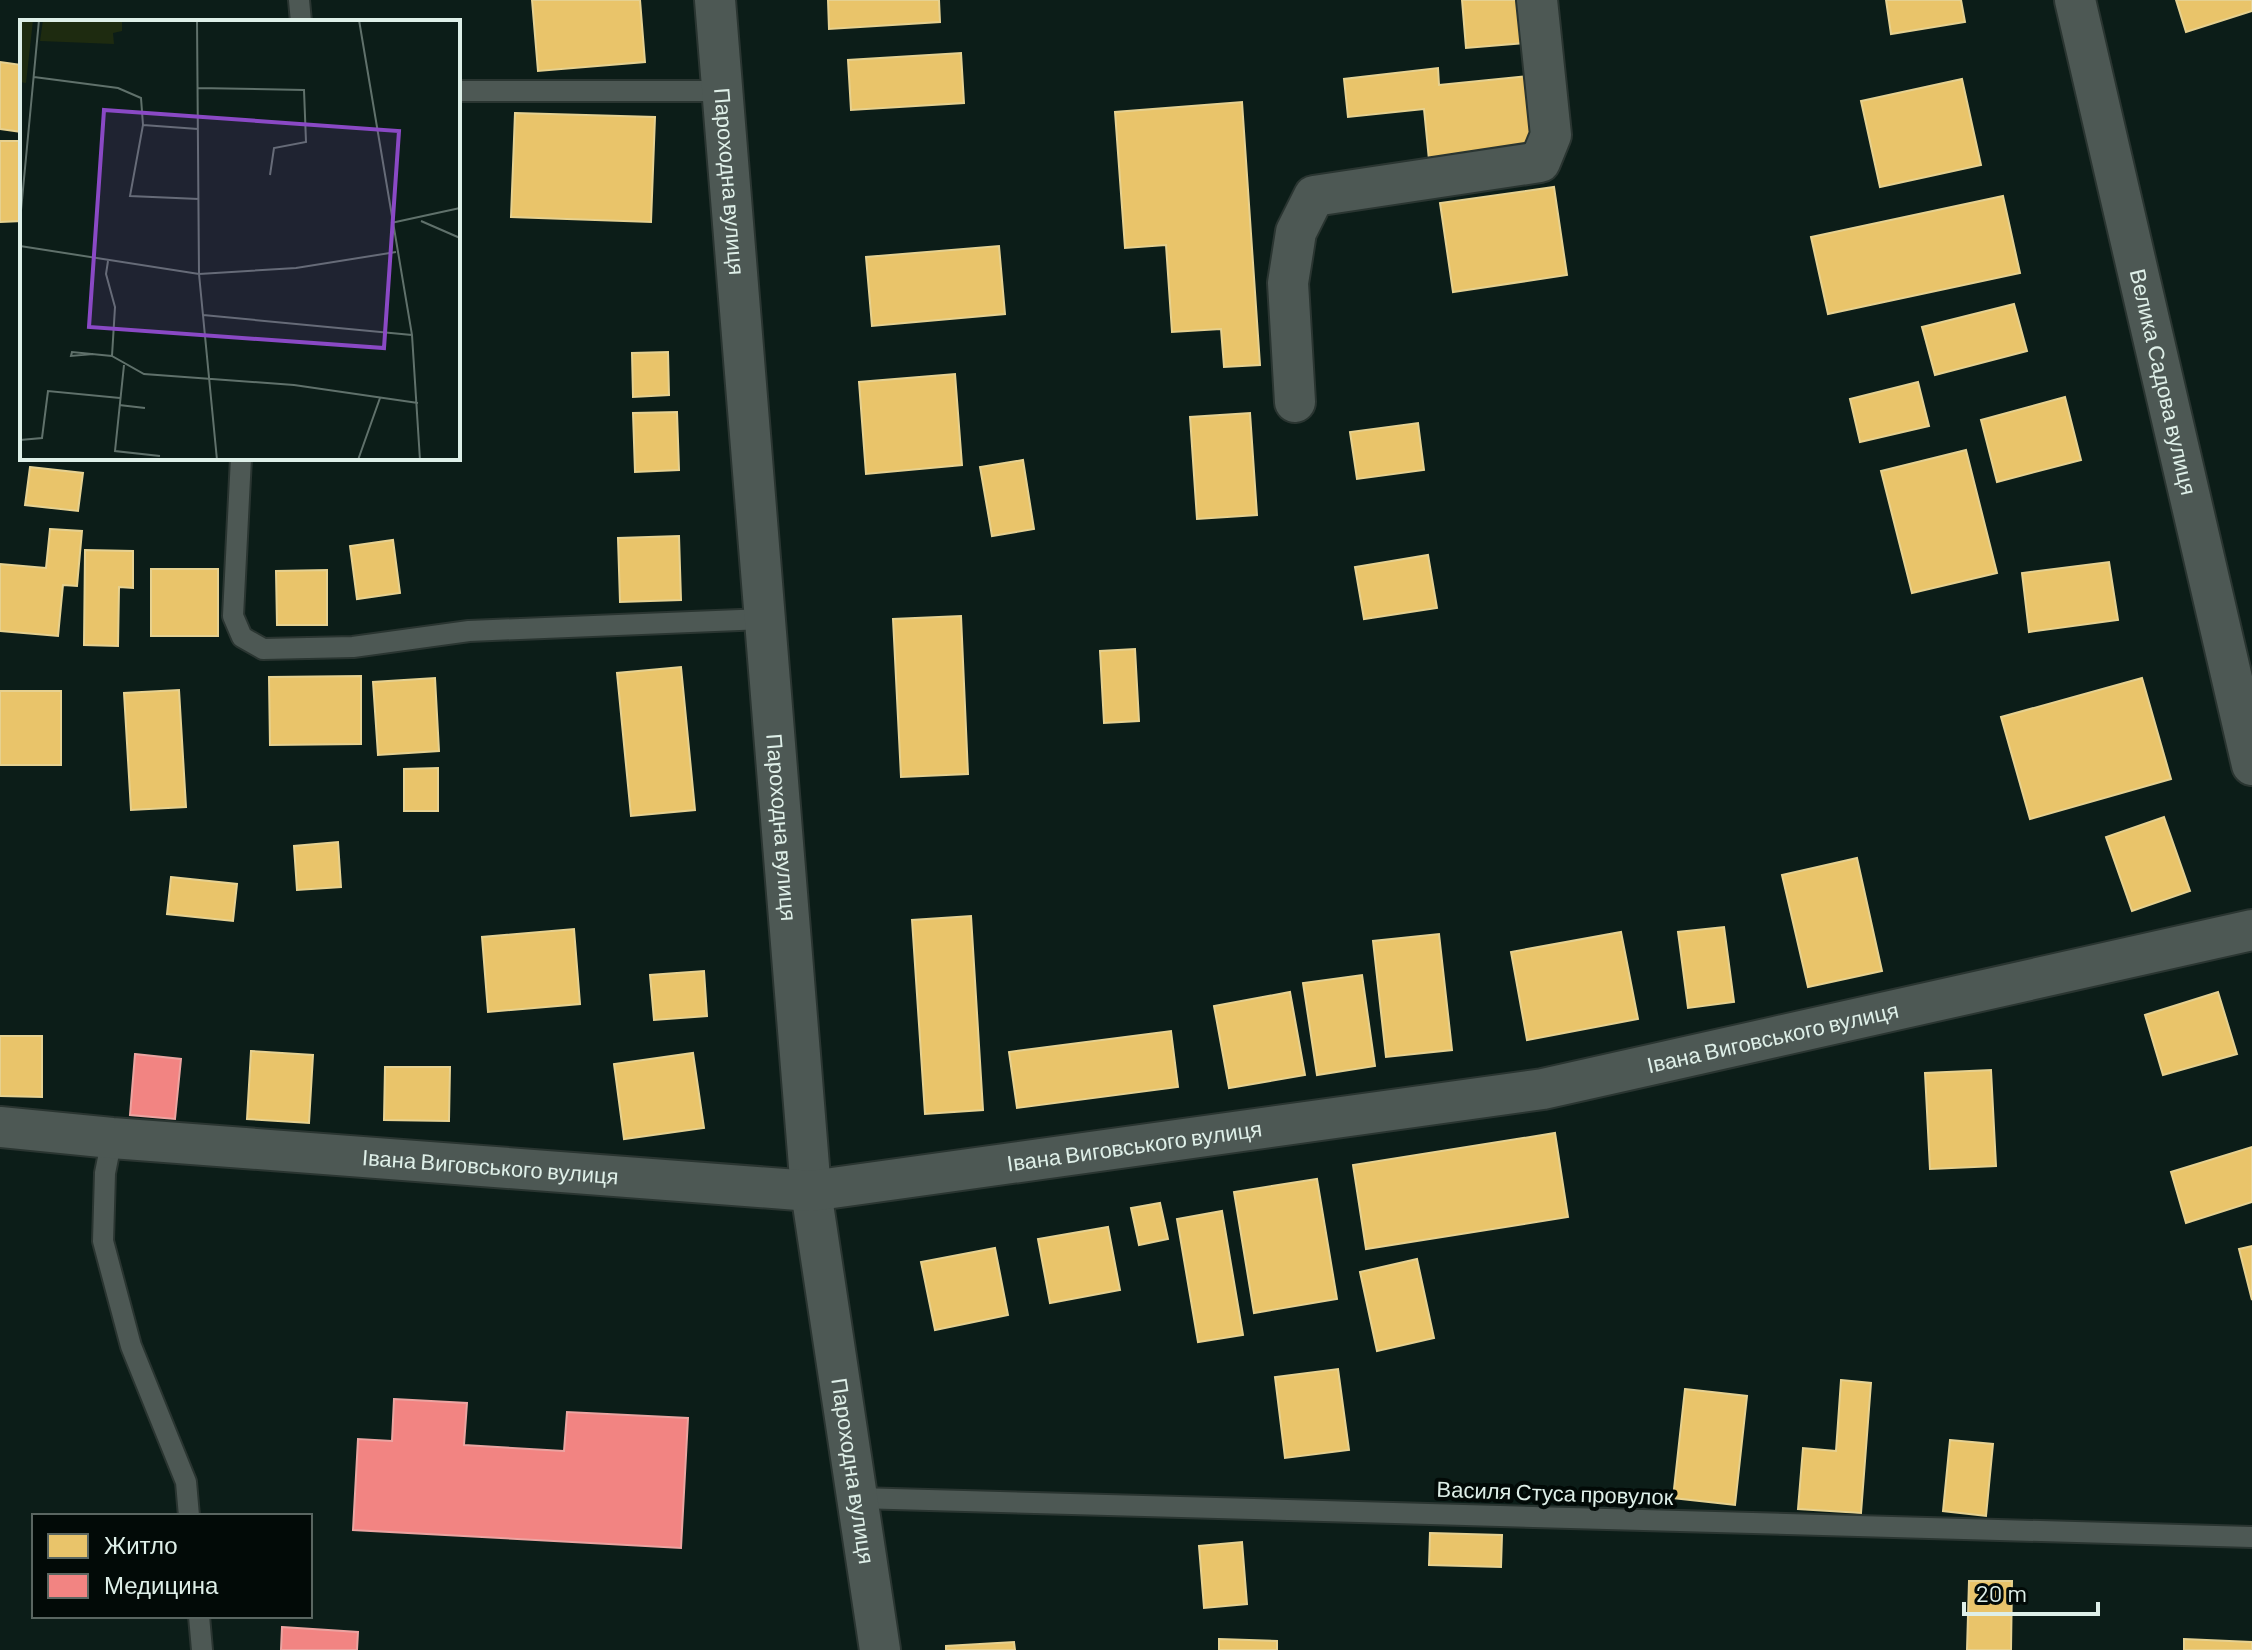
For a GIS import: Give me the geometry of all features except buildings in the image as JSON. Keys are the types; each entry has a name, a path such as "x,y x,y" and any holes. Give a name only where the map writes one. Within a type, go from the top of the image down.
{"street":[{"name":"Пароходна вулиця","path":"715,0 811,1191 880,1650"},
{"path":"1295,402 1288,283 1296,232 1314,196 1540,162 1551,135 1537,0"},
{"name":"Велика Садова вулиця","path":"2075,0 2244,698 2252,765"},
{"name":"Івана Виговського вулиця","path":"0,1127 811,1191 1543,1089 2252,930"}],"lane":[{"path":"299,0 301,20"},
{"path":"460,91 722,91"},
{"path":"241,460 233,616 242,637 263,649 353,647 469,631 765,619"},
{"path":"112,1138 105,1173 103,1241 131,1346 186,1482 189,1514"},
{"name":"Василя Стуса провулок","path":"857,1498 2252,1537"},
{"path":"199,1618 202,1650"}]}
